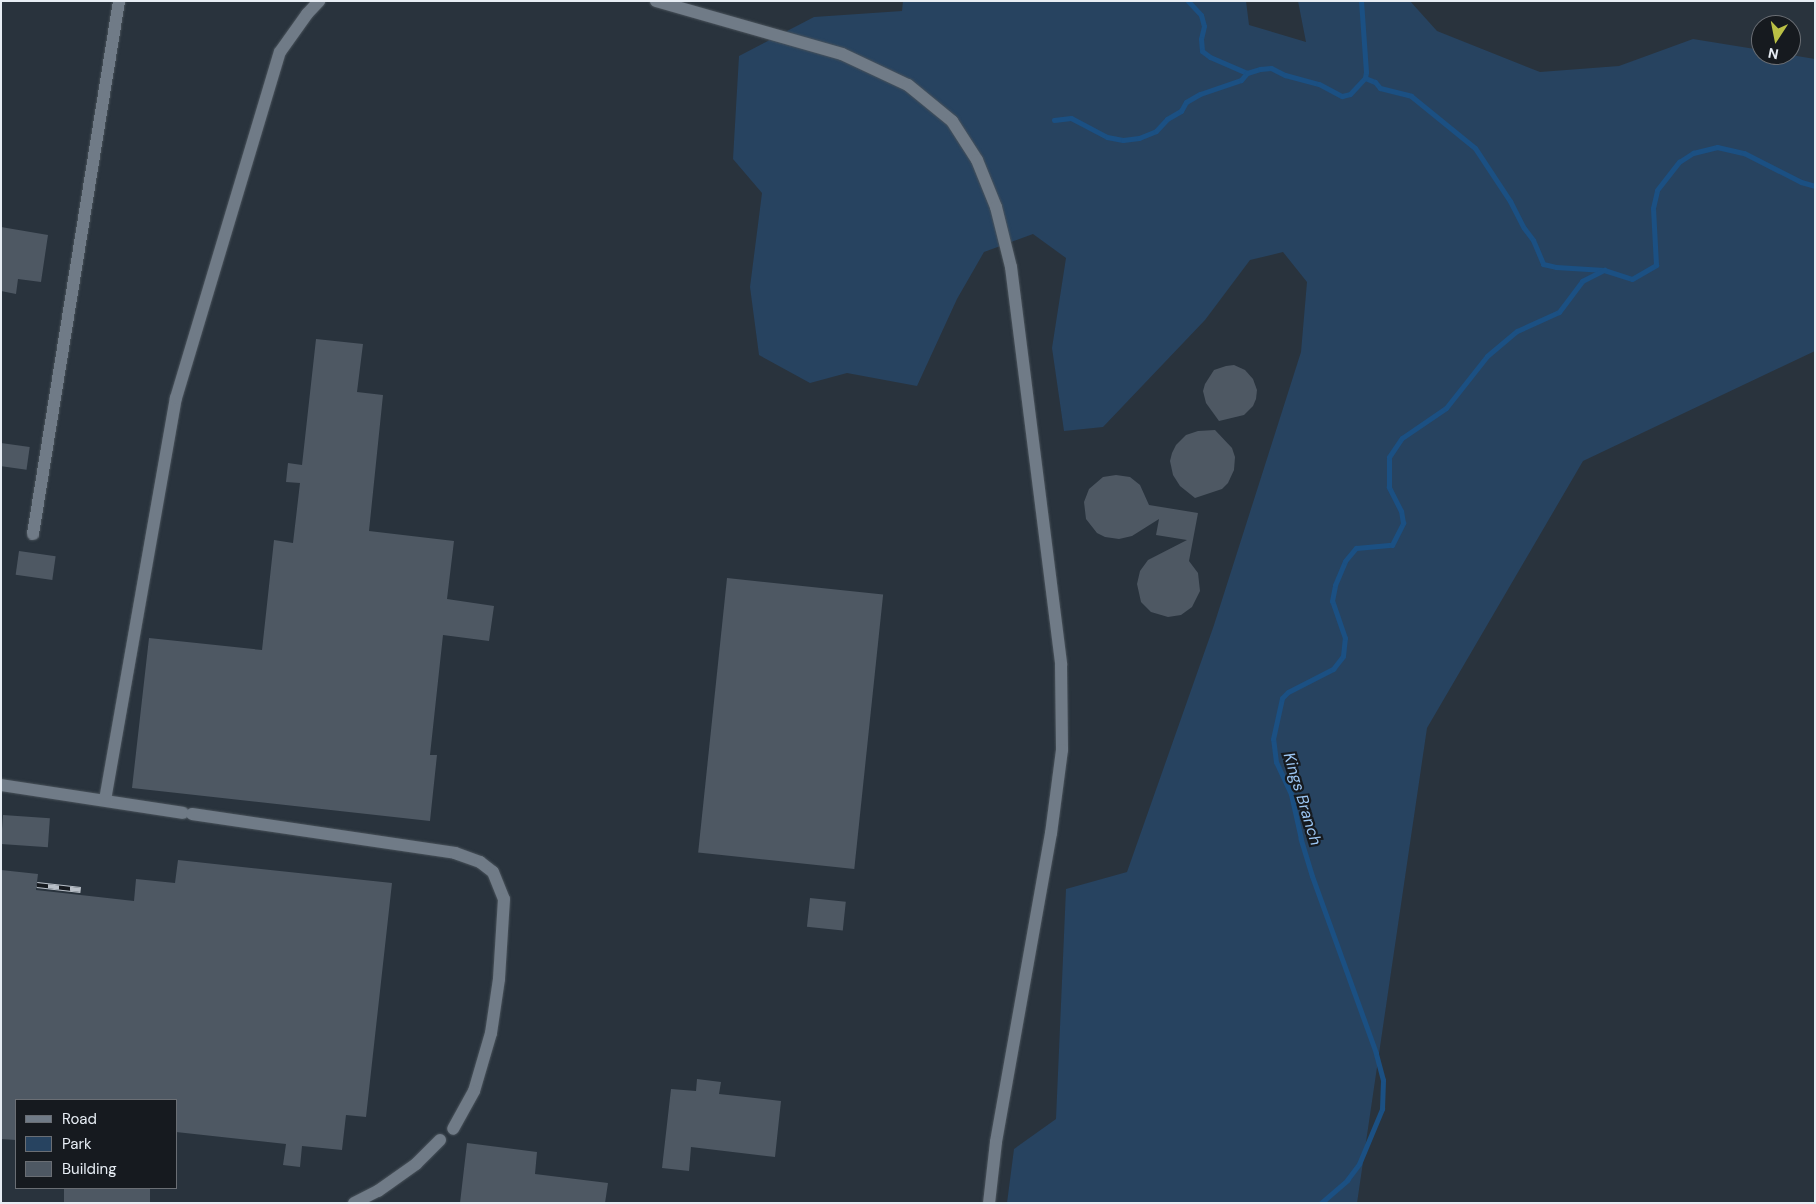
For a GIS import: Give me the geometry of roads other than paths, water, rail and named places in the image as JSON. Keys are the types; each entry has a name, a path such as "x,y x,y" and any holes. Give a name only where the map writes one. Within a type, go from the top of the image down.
{"street":[{"path":"33,534 119,1"},
{"path":"105,800 176,398 280,52 307,14 319,1"},
{"path":"656,1 842,54 908,85 952,121 977,160 996,207 1011,267 1061,665 1062,750 1051,833 996,1142 989,1203"},
{"path":"1,785 455,853 480,862 493,872 504,899 499,979 491,1033 474,1091 453,1129"},
{"path":"354,1203 378,1191 416,1164 440,1140"}],"waterway":[{"path":"1188,1 1201,15 1204,26 1201,39 1202,51 1210,57 1247,73"},
{"path":"1054,120 1071,118 1107,137 1123,140 1139,138 1156,131 1167,119 1181,111 1186,102 1200,94 1241,80 1247,73 1271,68 1285,75 1319,84 1342,96 1350,94 1365,78 1366,72 1361,1"},
{"name":"Kings Branch","path":"1365,78 1375,82 1380,88 1411,96 1475,148 1533,240 1543,264 1556,267 1604,270 1632,279 1656,265 1653,208 1657,190 1679,162 1693,153 1717,147 1744,153 1801,182 1815,186"},
{"name":"Kings Branch","path":"1321,1203 1347,1180 1359,1164 1382,1109 1383,1080 1376,1053 1312,876 1291,794 1276,762 1273,739 1282,698 1288,692 1333,669 1343,656 1345,638 1332,601 1335,585 1345,561 1356,548 1392,545 1403,523 1401,511 1389,487 1389,457 1402,438 1446,408 1487,356 1517,331 1559,312 1582,281 1604,270"}],"railway":[{"path":"37,885 81,890"}]}
